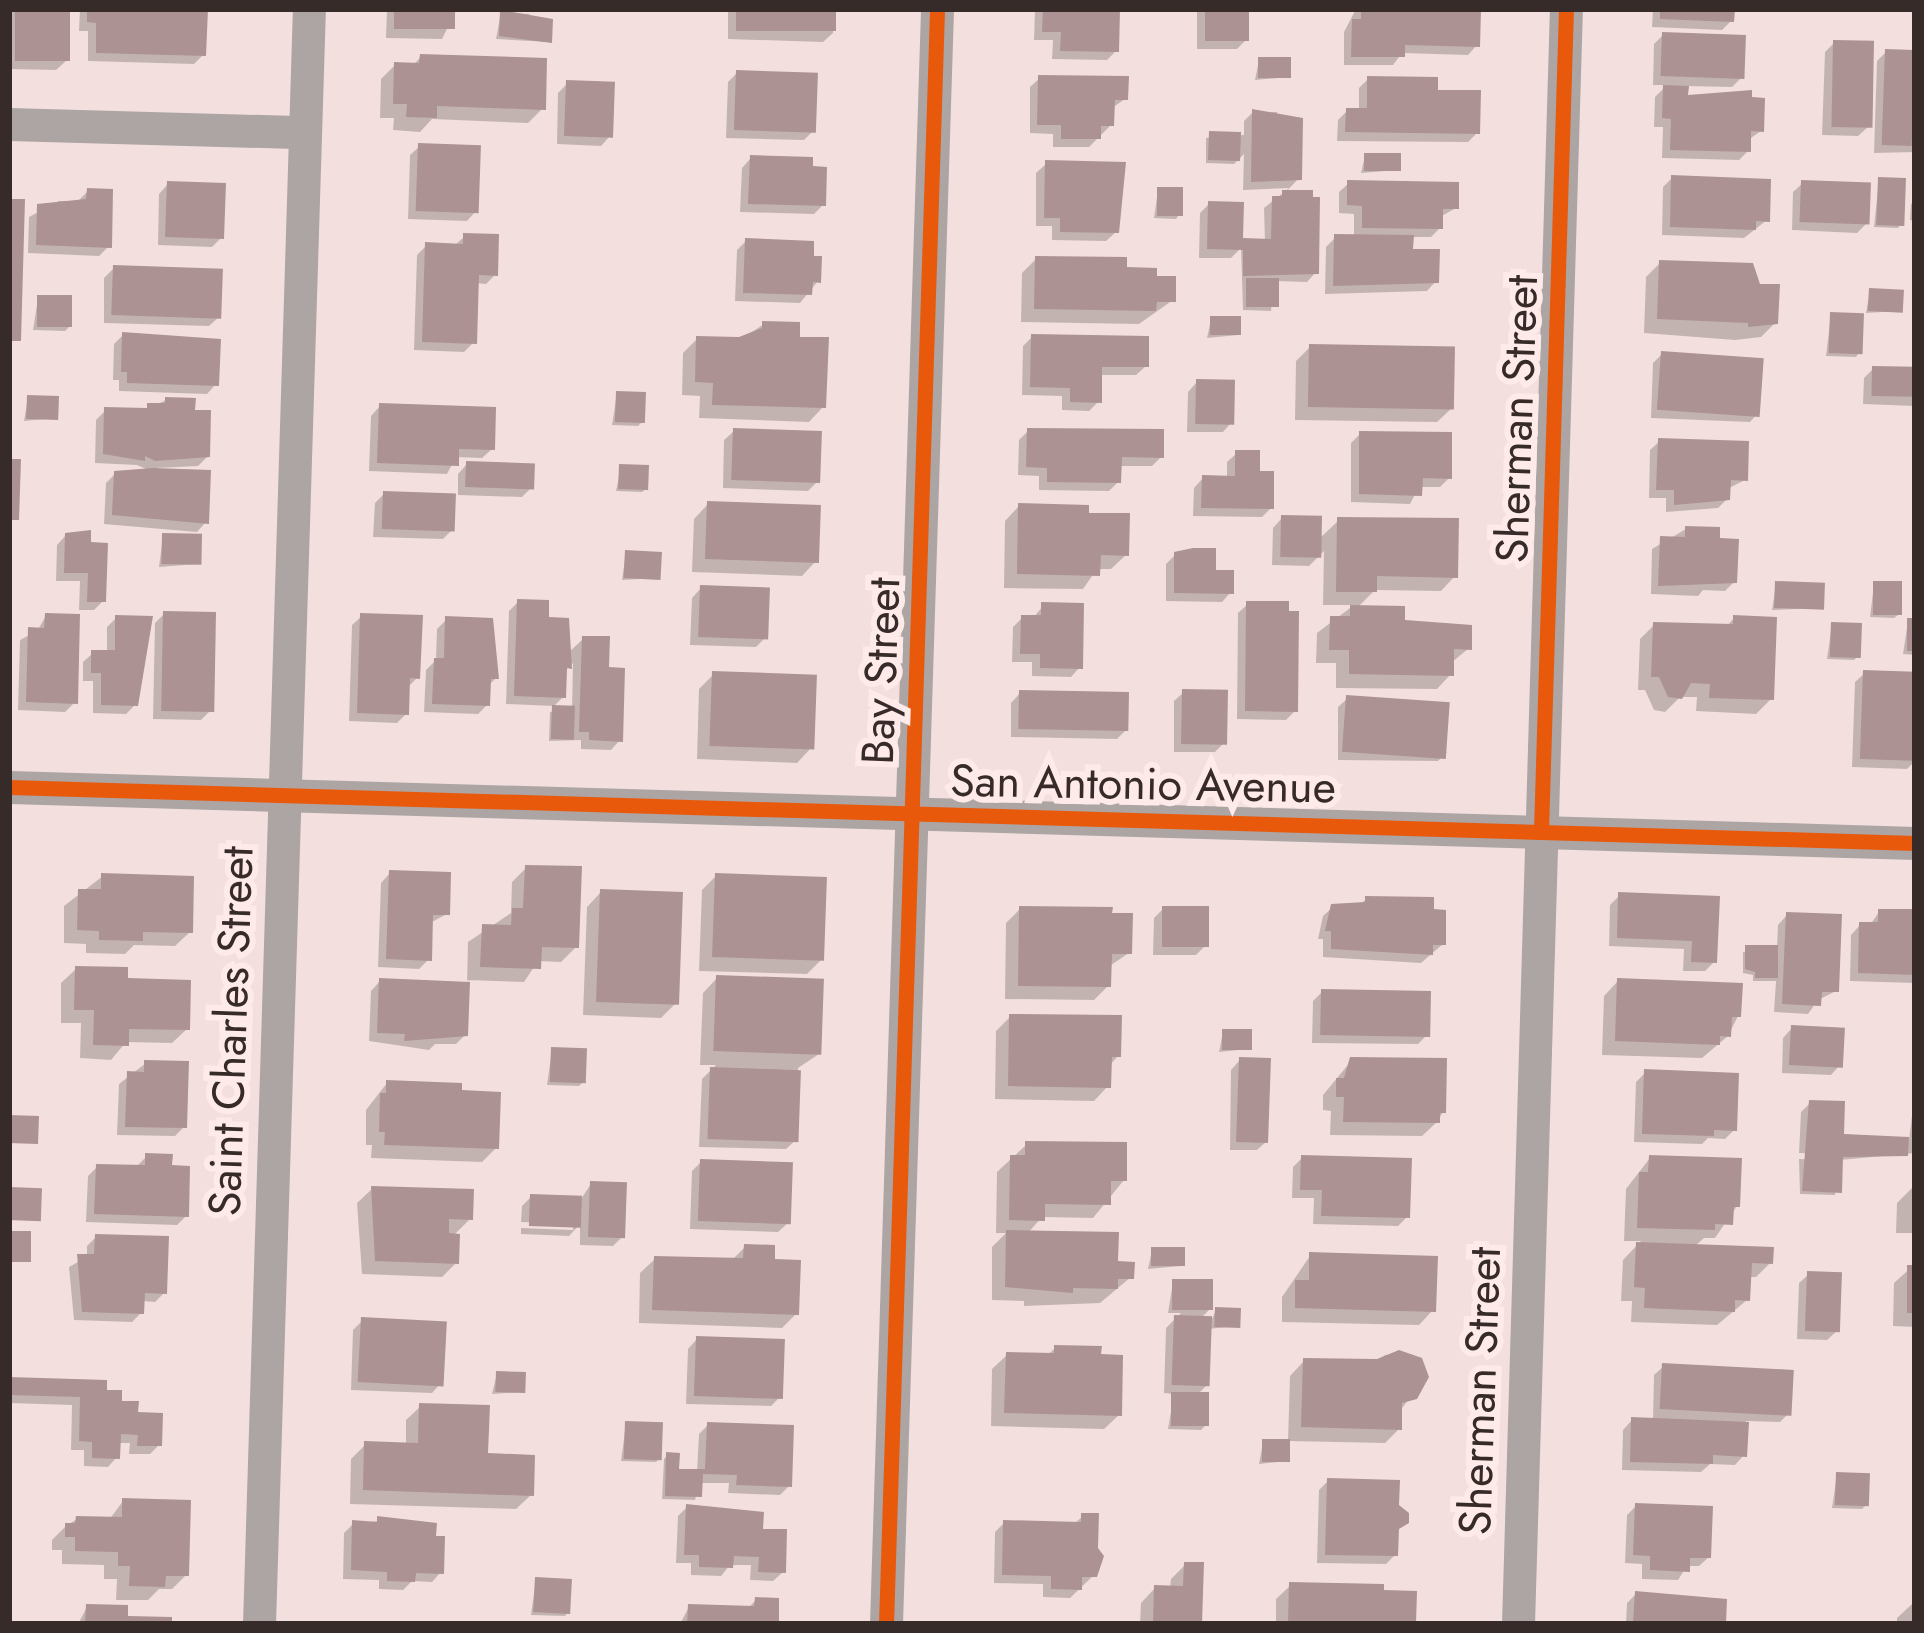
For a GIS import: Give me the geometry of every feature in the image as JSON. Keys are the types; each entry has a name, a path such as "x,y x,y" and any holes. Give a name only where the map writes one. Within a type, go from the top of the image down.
{"street":[{"name":"Saint Charles Street","path":"259,1624 309,9"},
{"name":"Bay Street","path":"886,1624 937,9"},
{"name":"Sherman Street","path":"1518,1624 1565,9"},
{"path":"9,124 304,133"},
{"name":"San Antonio Avenue","path":"9,787 1915,843"}],"building":[{"path":"15,9 70,9 70,61 15,61"},
{"path":"87,9 208,9 206,56 96,53 96,23 87,22"},
{"path":"394,9 455,9 455,29 394,29"},
{"path":"736,9 836,9 836,31 736,31"},
{"path":"1043,9 1120,9 1119,52 1060,51 1061,32 1042,32"},
{"path":"1205,9 1249,9 1249,41 1205,41"},
{"path":"1361,9 1481,9 1480,47 1405,45 1405,57 1351,57 1352,19 1361,19"},
{"path":"1660,9 1735,9 1734,22 1660,19"},
{"path":"500,10 553,19 552,43 499,36"},
{"path":"1662,32 1746,35 1744,79 1660,76"},
{"path":"1833,40 1874,41 1872,128 1831,127"},
{"path":"1885,49 1915,50 1912,146 1882,145"},
{"path":"420,54 547,58 546,110 437,106 437,118 406,117 407,104 393,104 394,62 419,63"},
{"path":"1258,57 1291,57 1291,78 1258,78"},
{"path":"736,70 818,73 816,133 734,130"},
{"path":"1038,75 1129,76 1128,100 1115,100 1114,126 1101,126 1101,139 1061,139 1061,125 1037,125"},
{"path":"1367,76 1438,77 1438,90 1481,90 1480,134 1345,132 1346,108 1367,108"},
{"path":"566,80 615,82 613,138 564,136"},
{"path":"1663,85 1689,86 1688,95 1752,90 1752,97 1765,98 1764,132 1751,131 1751,152 1670,150 1671,119 1662,118"},
{"path":"1252,109 1303,118 1302,180 1251,182"},
{"path":"1209,131 1241,132 1240,161 1208,160"},
{"path":"418,143 481,145 479,213 416,211"},
{"path":"1364,153 1401,153 1401,171 1364,171"},
{"path":"750,155 813,157 813,166 827,167 826,206 748,204"},
{"path":"1045,160 1126,162 1119,233 1060,232 1060,218 1044,218"},
{"path":"1671,175 1771,179 1770,222 1756,221 1756,230 1670,227"},
{"path":"1878,177 1906,178 1904,226 1876,225"},
{"path":"1347,180 1459,182 1459,209 1443,209 1443,229 1362,228 1362,206 1347,205"},
{"path":"1801,180 1871,182 1869,224 1800,222"},
{"path":"167,181 226,183 224,239 165,237"},
{"path":"1157,187 1183,187 1183,216 1157,216"},
{"path":"87,188 113,189 112,248 36,245 37,204 86,199"},
{"path":"1282,190 1313,190 1313,197 1320,197 1319,274 1243,276 1243,250 1207,249 1208,201 1244,202 1243,238 1271,239 1272,196 1282,196"},
{"path":"9,199 25,199 21,341 9,341"},
{"path":"463,233 499,234 498,276 479,275 477,344 422,342 425,242 463,244"},
{"path":"1334,234 1414,235 1413,249 1440,249 1439,283 1333,286"},
{"path":"745,238 814,241 814,256 822,256 821,283 813,282 812,295 743,293"},
{"path":"1035,256 1127,257 1127,267 1157,268 1157,276 1176,276 1176,302 1157,302 1156,311 1034,309"},
{"path":"1659,260 1753,263 1760,284 1780,284 1778,324 1748,327 1748,323 1657,319"},
{"path":"113,265 223,269 221,319 111,315"},
{"path":"1246,278 1279,278 1279,307 1246,307"},
{"path":"1869,288 1904,290 1903,313 1868,311"},
{"path":"37,295 72,295 72,327 37,327"},
{"path":"1830,312 1864,313 1863,354 1829,353"},
{"path":"1210,316 1241,316 1241,335 1210,335"},
{"path":"762,321 800,322 800,337 829,337 826,408 712,405 713,383 695,382 696,336 739,337 762,328"},
{"path":"122,332 221,339 219,386 127,383 127,372 121,372"},
{"path":"1031,334 1149,336 1149,367 1102,367 1102,403 1070,402 1070,388 1030,387"},
{"path":"1309,344 1455,347 1454,410 1308,407"},
{"path":"1661,351 1764,358 1760,417 1657,410"},
{"path":"1872,366 1915,367 1914,397 1871,396"},
{"path":"1196,379 1235,380 1234,425 1195,424"},
{"path":"616,391 646,392 645,423 615,422"},
{"path":"27,395 59,396 58,420 26,419"},
{"path":"165,397 196,398 195,410 211,410 210,457 155,461 145,456 145,461 103,454 104,407 147,408 147,403 165,403"},
{"path":"379,403 496,407 495,450 459,449 459,466 377,463"},
{"path":"733,428 822,431 820,483 731,480"},
{"path":"1027,428 1164,429 1164,458 1122,457 1121,483 1047,482 1047,468 1026,467"},
{"path":"1359,431 1452,432 1452,479 1423,478 1422,496 1359,494"},
{"path":"1658,438 1749,441 1748,481 1731,480 1730,500 1674,505 1674,490 1656,490"},
{"path":"1235,450 1260,450 1260,471 1274,471 1274,509 1201,508 1202,475 1235,476"},
{"path":"9,459 21,459 19,520 9,520"},
{"path":"466,461 535,463 534,489 465,487"},
{"path":"619,464 649,465 648,490 618,489"},
{"path":"211,470 209,524 112,515 114,471"},
{"path":"383,491 456,494 455,532 382,529"},
{"path":"707,501 821,505 819,563 705,559"},
{"path":"1018,503 1089,505 1089,513 1130,513 1129,556 1101,555 1100,576 1017,574"},
{"path":"1281,515 1322,516 1321,558 1280,557"},
{"path":"1337,517 1459,518 1458,578 1377,576 1377,592 1336,592"},
{"path":"1685,526 1720,527 1720,538 1739,539 1737,583 1658,586 1660,536 1685,537"},
{"path":"91,530 91,542 108,543 106,602 87,602 88,573 64,573 65,533"},
{"path":"162,533 202,534 201,565 161,564"},
{"path":"1216,548 1216,570 1234,570 1234,594 1174,593 1174,552"},
{"path":"625,550 662,552 660,580 624,578"},
{"path":"1775,581 1825,583 1824,610 1774,608"},
{"path":"1873,581 1902,581 1902,615 1873,615"},
{"path":"700,585 770,587 768,639 698,637"},
{"path":"517,599 549,600 549,617 569,618 572,669 567,668 566,698 514,696"},
{"path":"1246,601 1289,601 1289,611 1299,611 1298,712 1245,711"},
{"path":"1041,602 1084,603 1083,669 1040,668 1040,654 1020,654 1021,615 1041,615"},
{"path":"1350,605 1405,606 1405,620 1472,625 1472,650 1454,649 1454,676 1349,674 1349,650 1329,650 1330,616 1350,616"},
{"path":"163,611 216,612 214,712 161,711"},
{"path":"45,613 80,614 78,704 26,702 28,627 44,628"},
{"path":"360,613 423,615 420,679 410,678 409,715 357,713"},
{"path":"115,615 153,616 138,706 101,705 101,673 91,673 91,650 115,650"},
{"path":"1733,615 1777,617 1774,700 1709,698 1710,684 1691,683 1682,699 1668,697 1659,677 1651,677 1653,622 1733,624"},
{"path":"445,616 493,618 499,679 491,679 490,706 432,704 434,658 444,658"},
{"path":"1907,618 1915,618 1915,651 1907,651"},
{"path":"1831,622 1862,623 1861,658 1830,657"},
{"path":"582,636 610,636 609,667 625,668 623,742 589,740 589,732 579,732"},
{"path":"1863,670 1915,672 1912,761 1860,759"},
{"path":"712,671 817,675 814,750 709,746"},
{"path":"1182,689 1228,690 1227,745 1181,744"},
{"path":"1019,690 1129,692 1128,731 1018,729"},
{"path":"1346,695 1450,702 1446,759 1342,752"},
{"path":"552,705 575,706 574,740 551,739"},
{"path":"525,865 582,866 579,948 542,947 541,969 480,967 482,924 511,925 512,908 523,908"},
{"path":"389,870 451,872 450,915 433,915 432,961 386,959"},
{"path":"101,873 194,876 193,933 143,932 143,941 99,940 99,931 77,930 78,889 101,889"},
{"path":"715,873 827,877 824,961 712,957"},
{"path":"600,889 683,892 679,1005 596,1002"},
{"path":"1618,892 1720,896 1717,963 1691,962 1692,941 1617,938"},
{"path":"1365,896 1434,897 1434,909 1446,910 1446,945 1433,945 1433,955 1331,949 1331,931 1325,931 1331,904 1365,902"},
{"path":"1019,906 1113,907 1112,913 1133,913 1132,954 1112,954 1111,987 1018,986"},
{"path":"1162,906 1209,906 1209,947 1162,947"},
{"path":"1878,909 1915,909 1915,975 1858,973 1859,922 1878,922"},
{"path":"1786,912 1842,914 1839,992 1822,992 1821,1006 1782,1004"},
{"path":"1745,945 1778,945 1778,978 1755,978 1755,972 1745,969"},
{"path":"75,966 128,967 128,978 191,980 190,1030 129,1029 129,1046 93,1045 94,1010 74,1010"},
{"path":"716,975 824,979 821,1055 713,1051"},
{"path":"379,978 470,982 468,1036 404,1041 405,1034 377,1033"},
{"path":"1617,978 1743,983 1741,1017 1732,1017 1731,1037 1720,1036 1720,1045 1615,1041"},
{"path":"1321,989 1431,991 1430,1037 1320,1035"},
{"path":"1009,1014 1122,1015 1121,1057 1112,1057 1111,1088 1008,1086"},
{"path":"1791,1025 1845,1028 1843,1068 1789,1065"},
{"path":"1222,1029 1252,1029 1252,1050 1222,1050"},
{"path":"551,1047 587,1048 586,1083 550,1082"},
{"path":"1239,1057 1271,1058 1268,1143 1236,1142"},
{"path":"1350,1057 1447,1058 1446,1113 1440,1113 1440,1123 1343,1122 1344,1097 1336,1097 1336,1078 1344,1078"},
{"path":"144,1060 189,1061 187,1128 125,1127 127,1071 144,1072"},
{"path":"710,1067 801,1070 798,1142 707,1139"},
{"path":"1644,1069 1739,1073 1737,1131 1714,1130 1714,1136 1642,1134"},
{"path":"386,1080 462,1083 462,1090 501,1092 499,1149 384,1145 385,1132 379,1132 380,1093 386,1093"},
{"path":"1809,1100 1845,1101 1844,1134 1909,1137 1908,1156 1843,1157 1842,1193 1802,1191"},
{"path":"9,1115 39,1116 38,1144 9,1143"},
{"path":"1025,1141 1127,1142 1127,1181 1111,1181 1111,1205 1045,1204 1045,1221 1009,1220 1010,1155 1025,1155"},
{"path":"145,1153 173,1154 172,1165 190,1166 189,1217 94,1214 96,1164 145,1165"},
{"path":"1301,1155 1412,1158 1410,1218 1321,1216 1322,1190 1300,1190"},
{"path":"1649,1155 1742,1158 1740,1207 1734,1207 1733,1225 1715,1224 1715,1230 1637,1228 1639,1172 1648,1172"},
{"path":"700,1159 793,1162 791,1224 698,1221"},
{"path":"590,1181 627,1182 625,1238 588,1237"},
{"path":"371,1186 474,1189 473,1220 449,1219 449,1233 460,1234 459,1264 375,1261"},
{"path":"9,1187 42,1188 41,1221 9,1220"},
{"path":"530,1194 582,1196 581,1228 529,1226"},
{"path":"1006,1230 1119,1232 1118,1261 1135,1262 1134,1279 1118,1279 1118,1289 1073,1288 1073,1293 1005,1287"},
{"path":"9,1231 31,1231 31,1262 9,1262"},
{"path":"95,1234 169,1236 167,1294 145,1293 144,1314 82,1312 77,1254 94,1254"},
{"path":"1636,1242 1774,1247 1773,1264 1752,1263 1750,1301 1735,1300 1735,1312 1644,1308 1645,1288 1634,1287"},
{"path":"744,1244 775,1245 775,1259 801,1260 799,1315 652,1310 654,1256 743,1258"},
{"path":"1151,1247 1185,1247 1185,1266 1151,1266"},
{"path":"1309,1252 1438,1256 1436,1312 1295,1308 1295,1280 1309,1280"},
{"path":"1907,1265 1915,1265 1915,1313 1907,1313"},
{"path":"1807,1271 1842,1272 1840,1332 1805,1331"},
{"path":"1172,1279 1213,1279 1213,1310 1172,1310"},
{"path":"1215,1307 1241,1308 1240,1328 1214,1327"},
{"path":"1174,1315 1212,1316 1210,1386 1172,1385"},
{"path":"361,1317 447,1322 443,1386 358,1382"},
{"path":"696,1336 785,1339 783,1399 694,1396"},
{"path":"1054,1345 1102,1346 1101,1354 1123,1355 1122,1416 1004,1413 1006,1352 1054,1353"},
{"path":"1399,1350 1422,1358 1429,1377 1417,1399 1402,1403 1402,1430 1301,1427 1303,1358 1377,1359"},
{"path":"1662,1363 1794,1370 1791,1416 1660,1409"},
{"path":"496,1371 526,1372 525,1393 495,1392"},
{"path":"9,1377 107,1380 107,1390 122,1390 122,1401 139,1401 138,1412 163,1413 162,1446 137,1446 138,1435 121,1434 120,1459 92,1458 92,1442 79,1441 80,1397 9,1395"},
{"path":"1171,1392 1209,1392 1209,1426 1171,1426"},
{"path":"419,1403 490,1405 488,1453 535,1455 534,1496 363,1490 364,1441 418,1443"},
{"path":"1631,1417 1749,1422 1747,1457 1713,1455 1713,1464 1630,1462"},
{"path":"625,1421 663,1422 662,1460 624,1459"},
{"path":"707,1422 794,1425 792,1487 736,1485 737,1475 703,1474 702,1497 665,1496 666,1452 680,1453 679,1469 705,1469"},
{"path":"1262,1439 1290,1439 1290,1462 1262,1462"},
{"path":"1836,1472 1870,1473 1869,1506 1835,1505"},
{"path":"1327,1478 1400,1480 1399,1505 1409,1513 1409,1523 1399,1529 1398,1556 1325,1555"},
{"path":"122,1498 191,1500 189,1576 166,1576 165,1587 129,1586 130,1566 118,1566 118,1552 75,1551 75,1537 65,1537 65,1523 75,1523 76,1516 122,1517"},
{"path":"1635,1503 1713,1506 1711,1558 1690,1558 1690,1572 1650,1570 1650,1556 1633,1555"},
{"path":"686,1504 764,1512 763,1529 787,1529 786,1573 758,1572 759,1557 734,1556 733,1568 699,1567 699,1555 684,1555"},
{"path":"1081,1513 1099,1513 1098,1548 1104,1556 1097,1577 1082,1577 1082,1590 1051,1589 1051,1576 1002,1575 1003,1520 1081,1522"},
{"path":"377,1516 437,1523 436,1536 445,1536 444,1574 416,1573 415,1582 387,1581 387,1572 351,1570 352,1520 377,1522"},
{"path":"1184,1562 1204,1562 1202,1624 1153,1624 1154,1585 1183,1586"},
{"path":"535,1577 572,1579 570,1614 533,1612"},
{"path":"1289,1582 1384,1584 1384,1590 1417,1591 1416,1624 1288,1624"},
{"path":"1635,1591 1727,1599 1726,1624 1633,1624"},
{"path":"755,1597 779,1598 779,1624 687,1624 688,1604 754,1606"},
{"path":"86,1604 128,1605 128,1616 172,1617 172,1624 85,1624"}],"cycle path":[{"path":"886,1624 937,9"},
{"path":"1541,831 1566,9"},
{"path":"9,787 1915,843"}]}
